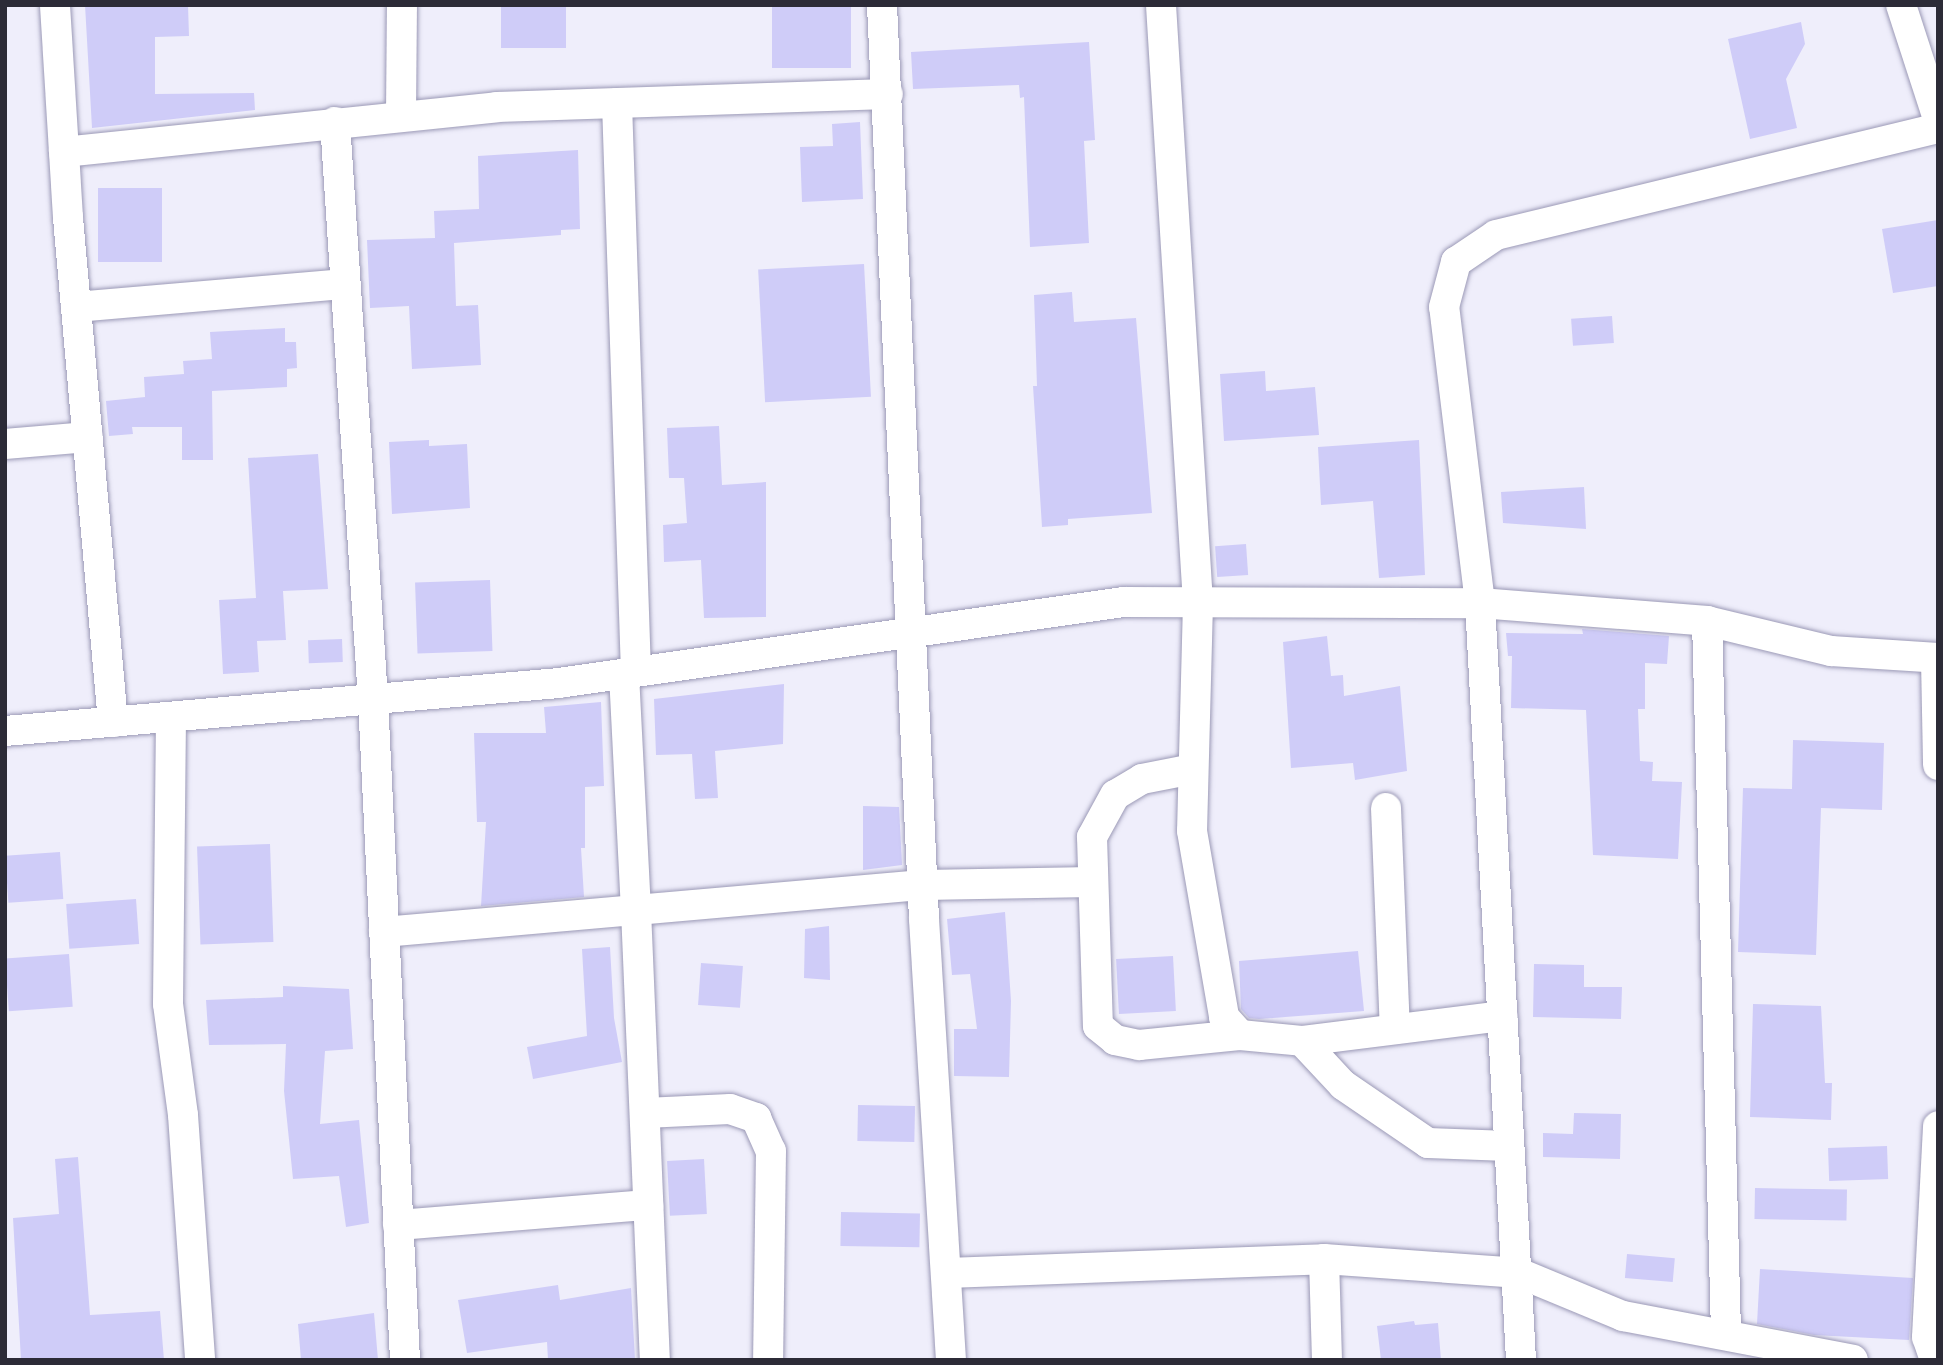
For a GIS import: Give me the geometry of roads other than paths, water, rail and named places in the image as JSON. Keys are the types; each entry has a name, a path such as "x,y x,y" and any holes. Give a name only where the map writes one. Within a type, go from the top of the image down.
{"street":[{"path":"55,5 76,307 113,722"},
{"path":"401,115 402,5"},
{"path":"882,5 923,885 951,1360"},
{"path":"1161,5 1198,603 1192,831 1224,1017 1240,1035"},
{"path":"1901,5 1938,119"},
{"path":"64,152 401,115 617,103 888,94"},
{"path":"617,103 636,910 655,1360"},
{"path":"335,122 373,699 405,1360"},
{"path":"1521,1360 1519,1273 1508,1146 1480,603 1444,307 1456,262 1496,234 1938,128"},
{"path":"76,307 345,284"},
{"path":"5,444 88,437"},
{"path":"5,731 373,699 630,673 1123,602 1480,603 1707,621 1831,651 1937,658 1938,765"},
{"path":"1707,621 1726,1333"},
{"path":"171,717 169,1004 183,1115 200,1360"},
{"path":"1193,769 1142,779 1115,795 1093,837 1098,1026 1115,1040 1139,1045 1240,1035 1302,1041 1502,1016"},
{"path":"1386,808 1395,1029"},
{"path":"384,932 923,885 1093,882"},
{"path":"1302,1041 1343,1085 1428,1143 1508,1146"},
{"path":"645,1113 730,1109 756,1118 771,1151 768,1360"},
{"path":"1935,1360 1927,1337 1938,1126"},
{"path":"398,1225 648,1205"},
{"path":"947,1273 1324,1259 1519,1273 1623,1316 1726,1333 1853,1360"},
{"path":"1324,1259 1327,1360"}]}
